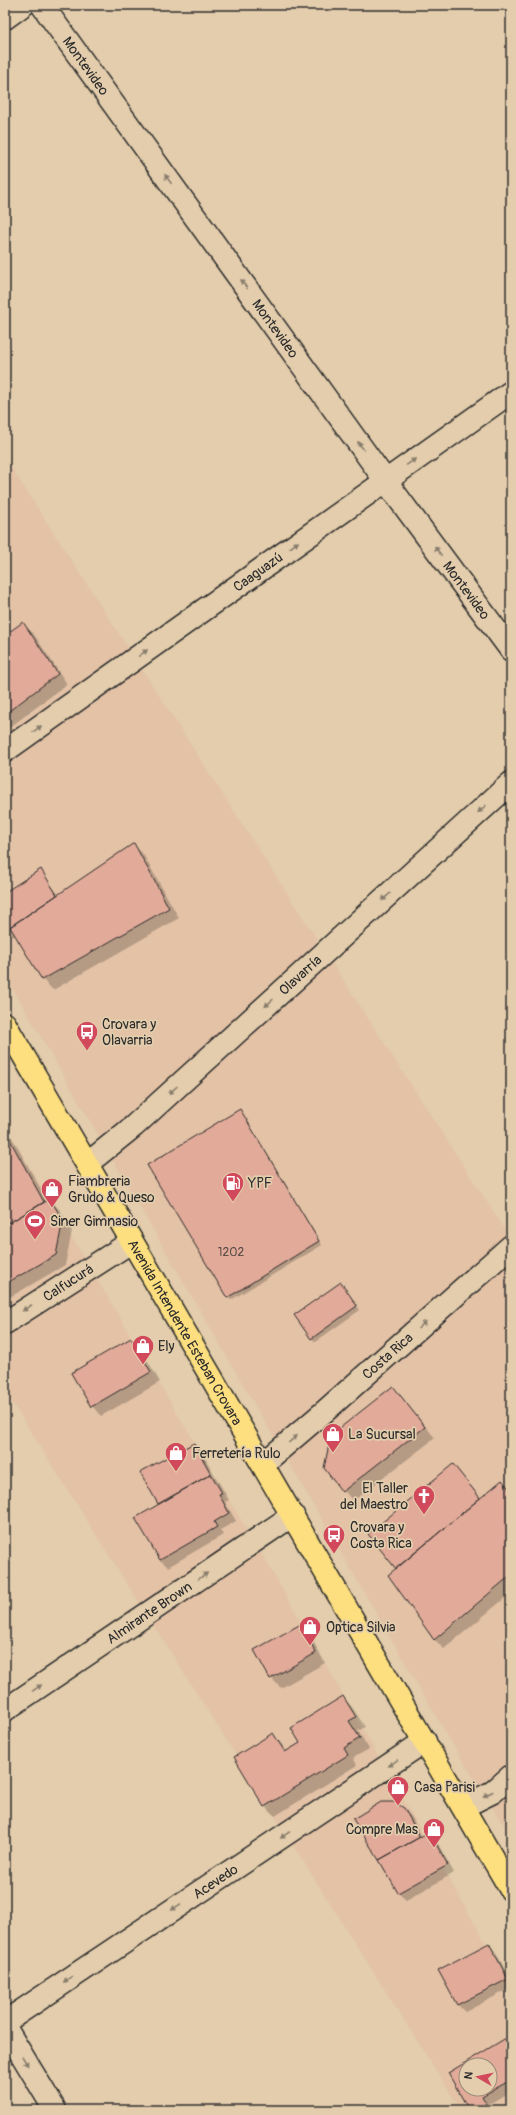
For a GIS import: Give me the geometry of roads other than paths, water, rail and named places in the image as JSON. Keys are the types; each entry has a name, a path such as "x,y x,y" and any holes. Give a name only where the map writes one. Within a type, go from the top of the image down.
{"main road":[{"name":"Avenida Intendente Esteban Crovara","path":"5,1024 511,1890"}],"street":[{"path":"5,18 23,5"},
{"name":"Montevideo","path":"42,5 385,480 511,650"},
{"name":"Caaguazú","path":"5,752 385,480 511,392"},
{"name":"Olavarría","path":"88,1164 134,1126 511,783"},
{"name":"Calfucurá","path":"5,1323 131,1242"},
{"name":"Costa Rica","path":"263,1464 324,1412 511,1246"},
{"name":"Almirante Brown","path":"5,1710 293,1515"},
{"name":"Acevedo","path":"5,2022 425,1741"},
{"path":"463,1807 493,1792 511,1776"},
{"path":"5,2027 55,2110"}],"place":[{"name":"Crovara y Olavarria","path":"87,1052"},
{"name":"YPF","path":"233,1202"},
{"name":"Fiambreria Grudo & Queso","path":"52,1208"},
{"name":"Siner Gimnasio","path":"35,1240"},
{"name":"Ely","path":"143,1366"},
{"name":"La Sucursal","path":"333,1454"},
{"name":"Ferretería Rulo","path":"176,1472"},
{"name":"El Taller del Maestro","path":"424,1516"},
{"name":"Crovara y Costa Rica","path":"334,1554"},
{"name":"Optica Silvia","path":"310,1646"},
{"name":"Casa Parisi","path":"398,1806"},
{"name":"Compre Mas","path":"434,1848"}]}
